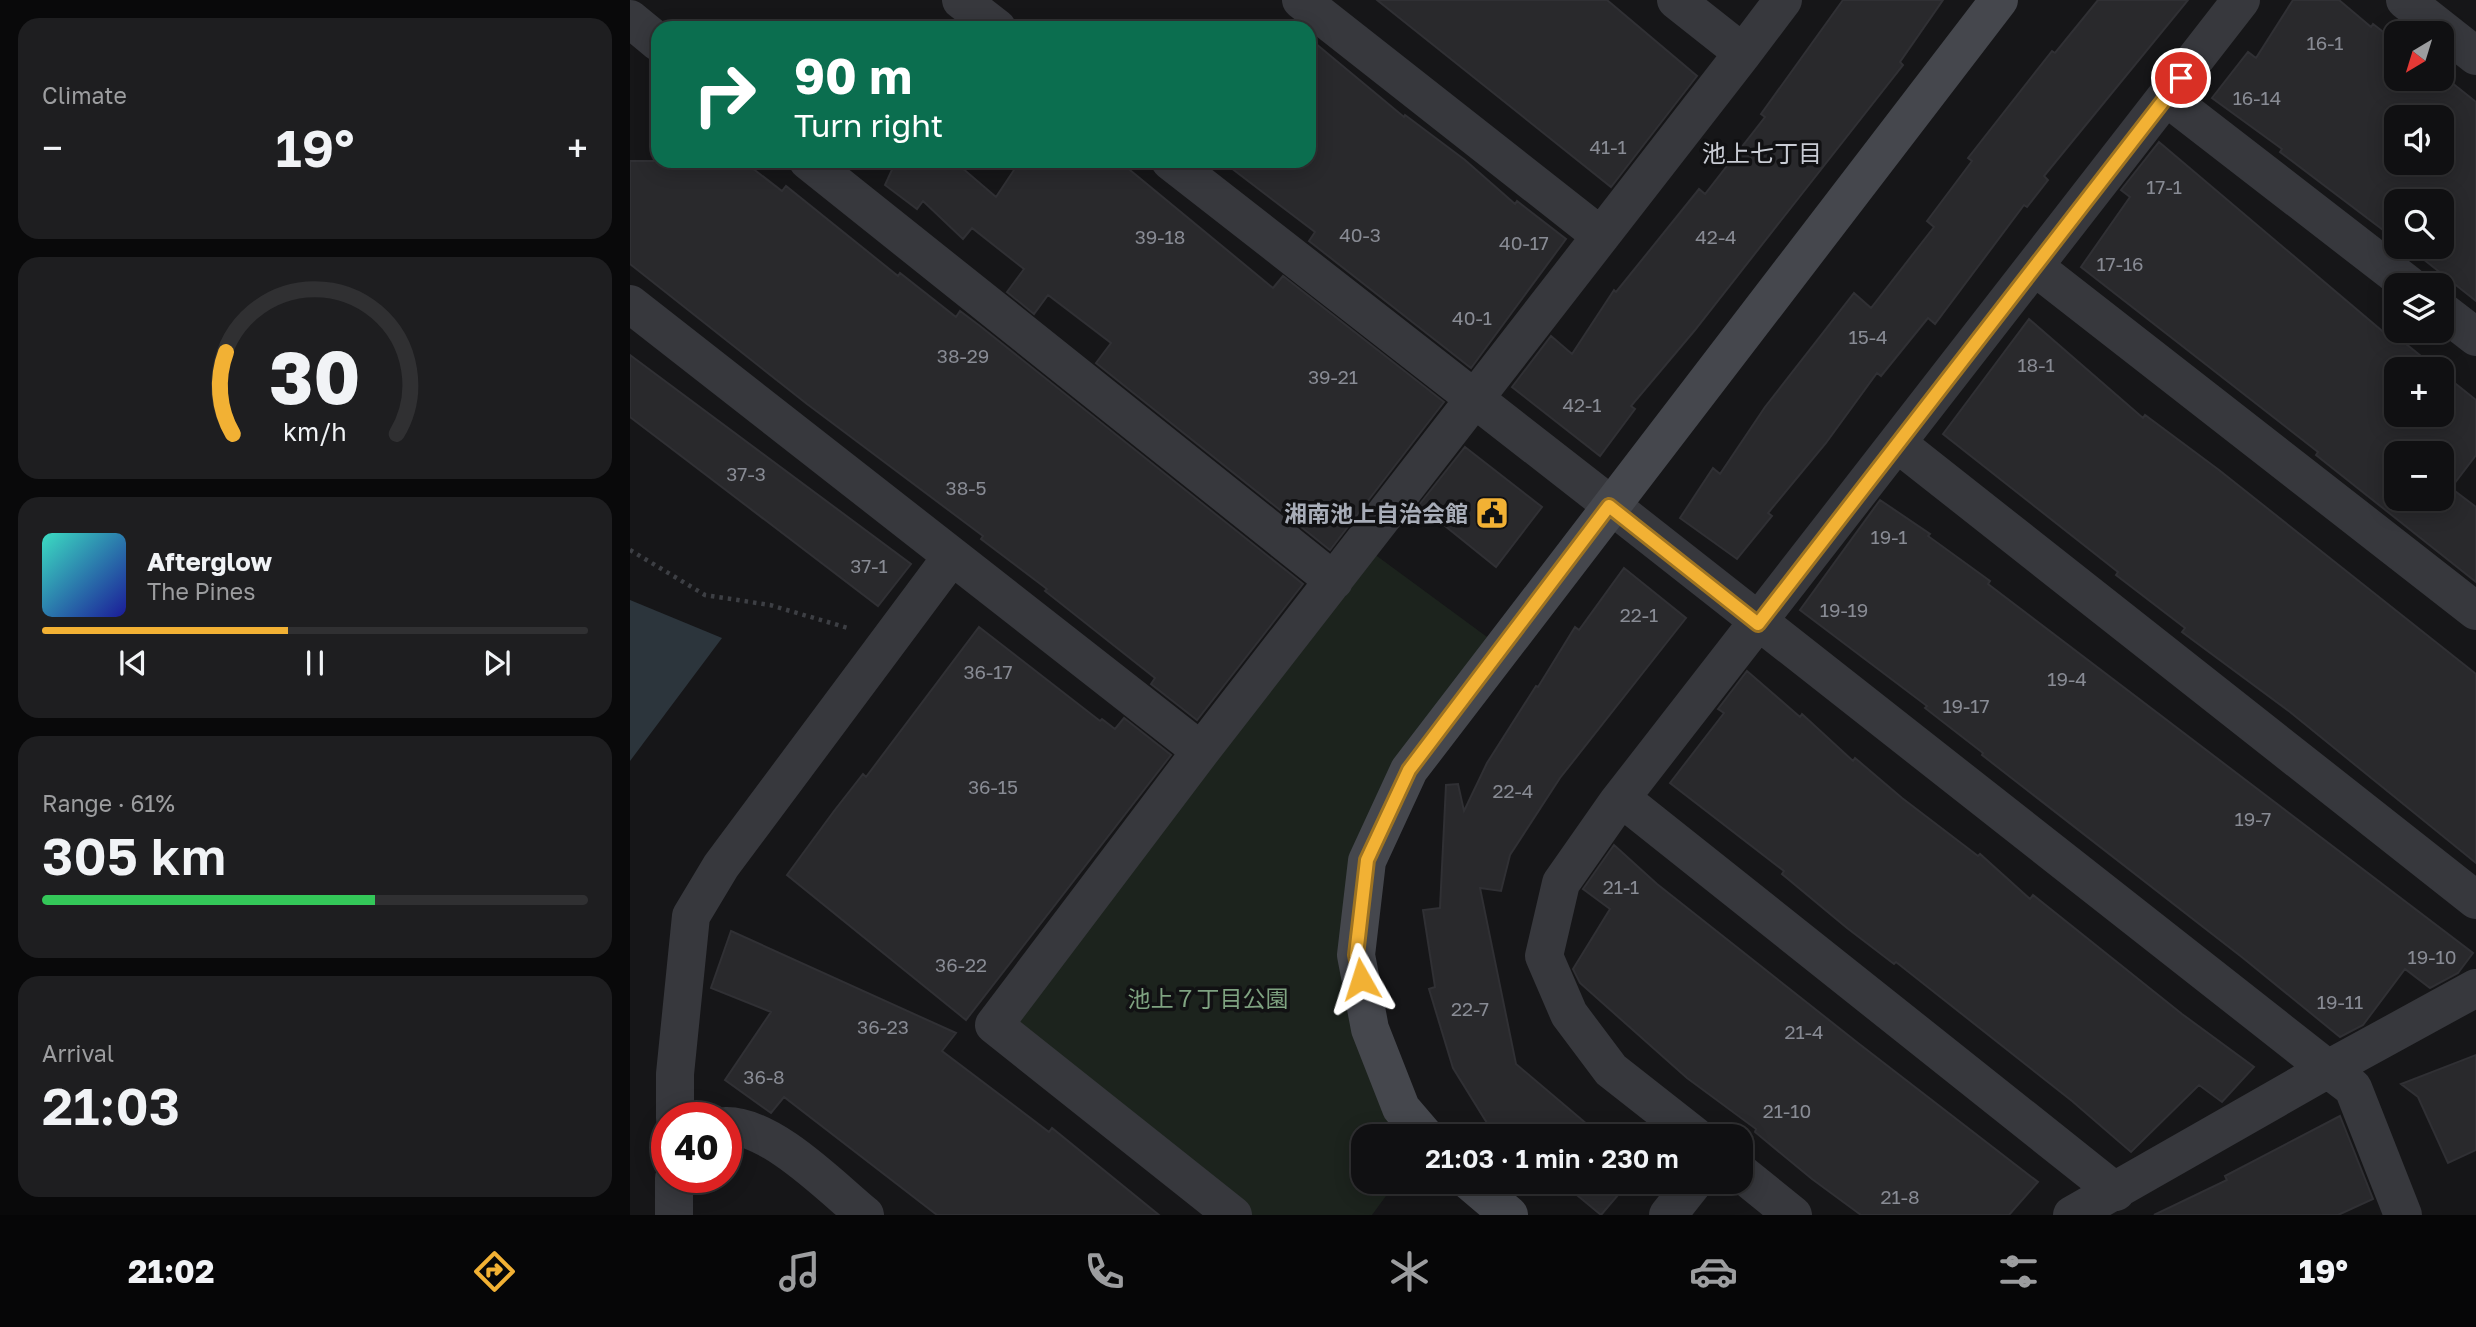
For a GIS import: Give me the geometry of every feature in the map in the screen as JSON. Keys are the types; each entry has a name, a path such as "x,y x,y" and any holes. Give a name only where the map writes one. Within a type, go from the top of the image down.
{"street":[{"path":"961,0 989,21"},
{"path":"1301,0 1601,236"},
{"path":"1676,0 1742,52"},
{"path":"1233,1215 994,1025 1201,751 1783,0"},
{"path":"1415,1124 1401,1108 1370,1029 1356,955 1367,860 1409,770 1999,0"},
{"path":"1680,1124 1611,1070 1569,1014 1544,956 1561,883 1621,798 2241,0"},
{"path":"2405,0 2476,56"},
{"path":"630,19 651,36"},
{"path":"2166,97 2393,273"},
{"path":"817,168 1334,581"},
{"path":"1179,168 1477,398 1758,624 2353,1088 2403,1215"},
{"path":"2035,267 2476,611"},
{"path":"630,304 1201,751"},
{"path":"2454,320 2476,337"},
{"path":"1898,444 2476,900"},
{"path":"675,1102 675,1074 691,916 721,866 952,556"},
{"path":"1621,798 2116,1192"},
{"path":"2073,1215 2476,988"},
{"path":"742,1127 779,1146 865,1215"},
{"path":"1753,1183 1793,1215"},
{"path":"674,1193 674,1215"},
{"path":"1484,1194 1509,1215"},
{"path":"1668,1215 1685,1194"}],"path":[{"path":"630,550 705,595 770,605 889,640"}],"green space":[{"name":"池上７丁目公園","path":"1362,545 1502,648 1409,770 1356,955 1420,1124 1351,1124 1351,1194 1387,1194 1372,1215 1233,1215 994,1025"}],"shaded area":[{"path":"630,600 722,638 630,761"}],"building":[{"path":"1377,0 1607,0 1697,76 1611,187"},
{"path":"1843,0 1943,0 1900,62 1903,65 1695,330 1631,406 1635,409 1600,456 1512,387 1551,336 1572,354 1614,290 1616,292 1699,189 1705,194 1765,117 1761,114"},
{"path":"2098,0 2188,0 2044,176 2048,180 2027,207 2024,205 1935,324 1928,318 1881,376 1877,373 1826,443 1768,513 1772,516 1737,559 1680,518 1713,468 1720,474 1765,407 1854,293 1871,308 1934,227 1927,221 1972,161 1968,158 2052,51 2055,53"},
{"path":"2293,0 2339,0 2371,27 2373,24 2384,33 2384,91 2454,91 2454,84 2476,102 2476,301 2454,284 2454,273 2441,273 2423,259 2454,259 2454,189 2384,189 2384,231 2280,152 2282,149 2212,98 2248,52 2256,58"},
{"path":"1316,44 1404,117 1405,115 1465,160 1515,204 1517,201 1566,239 1471,368 1309,241 1315,232 1231,168 1316,168"},
{"path":"2159,142 2384,332 2384,343 2405,343 2422,357 2384,357 2384,427 2454,427 2454,382 2476,400 2476,455 2454,484 2454,441 2384,441 2384,509 2316,455 2318,452 2081,267 2130,197 2121,190"},
{"path":"630,161 651,161 651,168 752,168 782,191 786,186 898,276 900,273 956,317 960,311 980,326 1303,584 1197,720 1151,684 1155,678 1045,591 1047,589 981,539 983,536 807,404 630,264"},
{"path":"893,168 962,168 996,197 1015,168 1127,168 1273,288 1283,276 1444,402 1330,550 1096,363 1111,343 1048,295 1034,314 1007,292 1024,269 972,228 963,239 923,201 917,209 885,185"},
{"path":"2029,319 2143,418 2145,415 2219,470 2476,674 2476,863 2290,712 2182,632 2185,628 2116,575 2118,572 1943,434"},
{"path":"630,355 911,564 878,606 630,417"},
{"path":"1465,447 1542,507 1496,567 1419,505"},
{"path":"2454,490 2476,507 2476,582 2387,511 2454,511"},
{"path":"1880,500 1930,534 1928,536 1990,581 1988,584 2473,953 2458,973 2430,988 2405,969 2363,1025 2340,1037 1982,755 1983,753 1925,708 1927,706 1800,610"},
{"path":"1624,568 1686,618 1560,778 1510,855 1501,891 1480,888 1516,1064 1587,1124 1488,1124 1453,1068 1429,989 1435,987 1423,910 1440,908 1446,785 1458,784 1464,811 1487,763 1575,627 1579,630"},
{"path":"979,627 1100,721 1102,719 1115,729 1124,718 1171,755 966,1020 787,875 863,774 866,777"},
{"path":"1747,671 1800,717 1802,714 1853,761 1855,758 1902,798 1978,856 1980,854 2030,899 2033,895 2182,1014 2254,1067 2222,1102 2199,1085 2131,1152 2072,1101 1896,962 1894,964 1847,928 1782,874 1784,871 1670,783 1724,713 1718,709"},
{"path":"1614,845 1657,884 2038,1182 2009,1215 1861,1215 1755,1132 1753,1124 1749,1124 1687,1078 1580,983 1573,969 1610,909 1583,889"},
{"path":"731,931 956,1033 942,1051 1049,1132 1052,1128 1159,1215 937,1215 784,1097 771,1113 725,1080 771,1012 711,988"},
{"path":"2476,1055 2476,1150 2448,1163 2418,1097 2401,1084"},
{"path":"2340,1116 2373,1199 2338,1215 2154,1215 2227,1180 2225,1176"},
{"path":"1576,1194 1619,1194 1601,1215"}],"place":[{"name":"湘南池上自治会館","path":"1492,513"}],"district":[{"name":"池上七丁目","path":"1762,152"}],"route":[{"path":"1361,979 1356,955 1367,860 1409,770 1609,506 1758,624 2181,78"}]}
